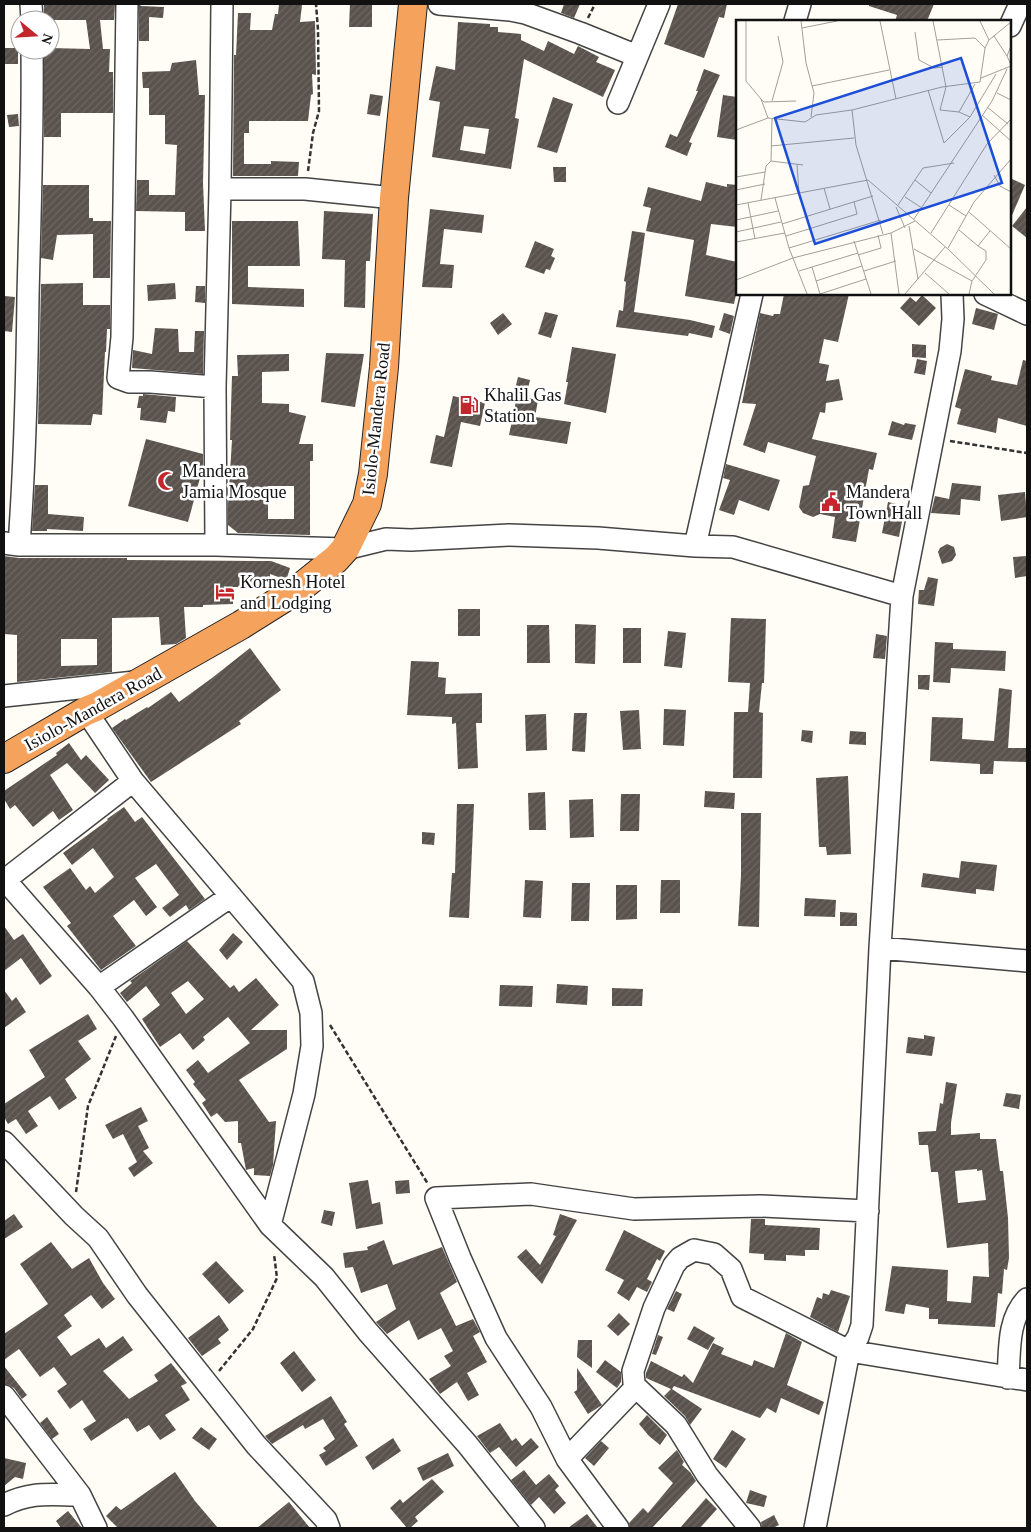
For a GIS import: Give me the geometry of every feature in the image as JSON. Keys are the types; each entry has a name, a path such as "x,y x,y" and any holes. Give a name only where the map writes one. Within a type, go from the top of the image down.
{"highway":[{"name":"Isiolo-Mandera Road","path":"4,759 241,625 300,588 336,559 345,548 367,504 373,474 384,367 394,198 413,4"}],"street":[{"path":"127,4 122,337 118,378 129,382 215,387"},
{"path":"216,545 215,387 222,4"},
{"path":"439,4 525,13 637,56"},
{"path":"618,103 659,4"},
{"path":"796,20 800,4"},
{"path":"1011,24 1020,4"},
{"path":"32,60 24,487 12,544 345,548 386,539 411,540 509,535 607,539 733,547 902,596"},
{"path":"220,189 305,189 394,198"},
{"path":"695,546 752,295"},
{"path":"815,1528 849,1351 858,1337 862,1325 880,948 902,596 950,351 953,319 952,295"},
{"path":"988,295 1027,314"},
{"path":"4,696 142,681"},
{"path":"86,711 133,781 303,981 311,1013 312,1046 304,1094 270,1225"},
{"path":"133,781 4,879 99,987 123,1018 270,1225 324,1277 368,1332 467,1444 534,1528"},
{"path":"99,987 231,896"},
{"path":"880,948 1027,961"},
{"path":"4,1142 74,1216 98,1238 137,1295 256,1445 326,1520 329,1528"},
{"path":"618,1528 567,1459 542,1407 496,1338 460,1258 436,1198 531,1194 634,1209 760,1206 868,1211"},
{"path":"750,1528 707,1475 676,1425 634,1383 634,1371 654,1308 674,1265 680,1258 694,1250 714,1254 731,1269 742,1297 849,1351 1018,1379 1011,1334 1018,1309 1027,1298"},
{"path":"567,1459 636,1387"},
{"path":"4,1396 80,1495 96,1528"},
{"path":"4,1505 36,1494 80,1495"}],"path":[{"path":"305,189 313,133 319,111 316,4"},
{"path":"934,438 1027,453"},
{"path":"74,1216 88,1106 123,1018"},
{"path":"328,1023 436,1198"},
{"path":"208,1384 252,1329 277,1278 270,1225"}],"building":[{"path":"44,4 115,4 114,20 100,20 103,49 110,49 109,72 113,72 113,113 61,113 61,137 44,137 44,60 60,60 60,48 90,49 86,20 60,20 60,10 44,10"},
{"path":"139,4 141,6 164,7 163,18 149,17 149,41 139,41"},
{"path":"279,4 302,5 300,22 315,21 316,75 312,74 313,94 311,95 308,121 249,121 249,133 244,133 244,164 271,164 271,161 299,162 298,176 233,176 234,55 236,55 238,13 251,13 250,30 272,30 275,14 278,14"},
{"path":"350,4 372,4 372,27 349,27"},
{"path":"564,4 580,4 574,18 561,13"},
{"path":"678,4 727,4 724,18 719,17 704,58 664,44"},
{"path":"869,4 934,4 927,20 895,20 897,15 869,6"},
{"path":"458,22 490,24 490,27 498,27 498,32 521,34 521,40 544,51 548,41 574,54 578,46 599,57 596,62 615,70 603,97 524,59 515,118 519,119 511,169 432,157 440,102 429,100 436,66 455,70","holes":["464,126 489,129 485,154 460,150"]},
{"path":"4,48 10,48 10,60 18,60 18,64 4,64"},
{"path":"196,60 199,95 205,95 203,183 205,231 185,231 185,212 136,211 137,180 149,180 149,195 175,195 177,145 165,144 165,115 149,115 149,88 143,88 142,72 170,71 172,63"},
{"path":"704,69 720,75 689,142 692,143 687,156 665,147 670,134 677,137 698,91 696,91"},
{"path":"370,94 383,96 380,116 367,114"},
{"path":"723,95 736,97 736,140 717,137"},
{"path":"553,97 573,104 557,153 537,147"},
{"path":"18,114 19,126 9,127 7,115"},
{"path":"553,167 566,167 566,182 554,182"},
{"path":"1011,178 1025,185 1011,218"},
{"path":"706,182 727,187 727,184 736,185 736,227 711,224 706,255 736,262 736,295 734,304 685,296 694,240 646,231 651,208 643,206 648,187 701,201"},
{"path":"43,185 89,185 89,218 93,218 93,221 111,221 110,278 93,278 93,234 57,235 53,260 41,258"},
{"path":"1027,207 1027,238 1012,226"},
{"path":"430,209 484,215 482,233 444,229 440,264 454,265 452,288 422,287"},
{"path":"324,211 373,214 370,261 366,261 365,308 344,307 345,260 322,259"},
{"path":"232,221 298,221 300,266 248,266 248,287 304,289 304,307 232,304"},
{"path":"632,231 645,233 634,312 690,320 715,326 712,338 689,333 688,336 616,327 619,310 623,311 626,282 624,281"},
{"path":"535,241 554,249 551,256 555,258 550,270 546,269 544,274 525,267"},
{"path":"83,283 83,305 110,305 110,329 107,329 102,415 93,414 91,425 38,424 41,284"},
{"path":"175,283 176,299 148,301 147,285"},
{"path":"196,286 205,286 205,303 195,302"},
{"path":"784,295 849,295 838,342 824,339 819,363 829,365 826,381 839,379 843,400 826,403 825,413 820,412 812,439 877,453 873,470 869,469 856,542 832,538 835,517 820,514 813,517 803,513 799,507 803,486 809,485 816,456 768,442 765,453 743,445 756,404 742,403 760,313 773,316 774,314 780,314"},
{"path":"922,295 936,308 919,326 900,308 910,297 916,302"},
{"path":"4,296 15,297 12,332 4,331"},
{"path":"976,308 998,314 994,330 972,324"},
{"path":"545,312 558,315 551,338 538,334"},
{"path":"503,313 512,324 498,335 490,323"},
{"path":"724,313 734,316 730,334 719,330"},
{"path":"155,328 178,329 179,352 194,352 195,331 204,331 203,374 132,368 133,350 152,354"},
{"path":"912,344 926,345 926,358 912,357"},
{"path":"572,347 616,354 606,413 564,404"},
{"path":"326,353 364,354 355,407 321,402"},
{"path":"289,354 289,371 262,372 262,403 289,404 289,412 306,416 299,444 313,444 313,461 310,461 310,535 238,533 228,525 232,440 230,440 232,376 238,376 237,355","holes":["268,486 294,486 294,519 268,519"]},
{"path":"917,359 927,361 925,375 914,373"},
{"path":"1023,360 1027,361 1027,426 998,418 996,433 957,424 961,409 955,407 965,369 992,376 991,380 1017,385"},
{"path":"518,377 530,380 526,397 514,393"},
{"path":"143,394 176,397 175,412 168,411 166,423 140,420 141,408 137,408 139,396 143,396"},
{"path":"453,396 485,403 480,426 461,422 452,467 430,463 436,435 444,437"},
{"path":"517,396 538,400 535,417 571,422 567,444 509,435"},
{"path":"892,421 904,425 905,423 916,425 912,440 888,435"},
{"name":"Mandera Jamia Mosque","path":"146,439 203,454 203,467 188,522 128,506"},
{"path":"726,464 780,480 769,511 739,500 734,515 719,510 730,480 723,478"},
{"path":"952,483 981,486 980,501 961,499 960,515 931,513 935,496 949,499"},
{"path":"35,485 48,485 48,514 84,517 83,531 47,529 47,531 32,531"},
{"path":"1025,492 1027,517 1001,521 998,495"},
{"path":"888,502 905,506 899,537 882,533"},
{"path":"947,544 954,547 956,555 952,561 942,564 938,552 940,548"},
{"path":"4,556 19,558 271,561 290,568 287,578 284,579 270,574 270,587 233,587 233,604 184,607 186,638 176,644 161,645 159,617 112,618 112,672 17,682 17,635 4,634","holes":["61,639 97,639 97,665 61,666"]},
{"path":"1027,556 1027,576 1015,578 1013,557"},
{"path":"928,577 938,579 934,606 918,604 919,590 924,590"},
{"path":"458,609 480,609 480,636 458,636"},
{"path":"731,618 766,619 764,683 762,683 759,712 763,713 762,778 733,778 734,712 748,712 750,683 728,682"},
{"path":"575,624 596,625 595,664 575,663"},
{"path":"527,625 549,625 550,663 527,663"},
{"path":"623,628 641,628 641,663 623,663"},
{"path":"668,631 686,633 682,668 664,666"},
{"path":"876,634 887,636 885,659 873,658"},
{"path":"935,642 953,643 953,649 1006,651 1005,671 951,668 950,683 933,682"},
{"path":"250,648 281,690 239,721 241,724 151,782 112,728 125,719 148,708 171,692 179,702"},
{"path":"411,661 439,662 438,677 446,678 445,694 482,693 482,723 476,723 478,768 458,769 456,723 452,724 452,717 407,715"},
{"path":"918,675 930,675 929,690 918,689"},
{"path":"999,688 1012,690 1008,748 1027,748 1027,762 994,761 993,774 980,774 980,764 930,761 932,717 963,718 962,739 994,741"},
{"path":"664,709 686,710 684,746 663,745"},
{"path":"639,710 641,749 623,750 620,711"},
{"path":"574,713 587,713 585,752 572,751"},
{"path":"546,714 547,750 526,751 525,715"},
{"path":"802,730 813,731 812,743 801,741"},
{"path":"850,731 866,732 866,745 849,744"},
{"path":"69,743 81,760 86,755 109,780 95,793 67,763 50,775 73,810 59,820 53,811 33,827 15,805 10,809 4,799 4,791 57,755 56,753"},
{"path":"848,776 851,854 827,855 826,847 819,847 816,778"},
{"path":"705,791 735,793 734,809 704,807"},
{"path":"545,792 546,830 529,830 528,793"},
{"path":"621,794 640,794 639,831 620,831"},
{"path":"593,799 594,837 570,838 569,800"},
{"path":"457,804 474,804 469,918 449,917 452,873 455,873"},
{"path":"124,807 135,822 142,817 205,899 189,910 186,905 170,917 162,908 179,895 156,864 135,878 157,907 146,916 134,900 113,916 136,946 101,970 67,926 71,923 43,887 70,868 86,890 90,886 95,893 114,877 93,848 72,865 63,853"},
{"path":"741,813 761,813 759,927 738,926 741,876"},
{"path":"422,832 435,833 434,845 422,844"},
{"path":"961,861 997,865 994,891 976,889 976,894 921,887 923,873 959,878"},
{"path":"525,880 543,881 541,918 523,917"},
{"path":"661,880 680,880 680,913 660,913"},
{"path":"572,883 590,883 589,921 571,921"},
{"path":"616,885 637,885 637,919 616,920"},
{"path":"805,898 836,900 835,917 804,916"},
{"path":"840,912 857,913 857,926 840,926"},
{"path":"4,926 14,940 23,934 52,976 40,985 21,958 4,971"},
{"path":"233,933 243,942 227,960 219,950"},
{"path":"187,941 230,988 234,985 239,992 256,978 279,1005 251,1030 287,1030 287,1049 239,1080 269,1122 276,1121 273,1165 270,1176 254,1175 254,1168 246,1170 241,1143 238,1143 238,1121 225,1122 217,1113 211,1117 202,1103 206,1100 193,1084 195,1082 186,1070 198,1060 208,1073 250,1043 228,1017 203,1037 205,1040 193,1050 180,1033 160,1047 142,1019 160,1005 146,986 127,1002 120,993 132,983 130,981","holes":["188,981 204,999 186,1014 171,993"]},
{"path":"557,984 588,986 587,1005 556,1003"},
{"path":"500,985 533,986 532,1007 499,1006"},
{"path":"612,988 643,989 642,1006 612,1006"},
{"path":"4,990 12,1001 16,997 26,1012 4,1028"},
{"path":"88,1014 97,1029 78,1041 91,1059 65,1079 77,1098 59,1110 50,1096 28,1111 38,1126 26,1134 16,1119 8,1124 4,1117 4,1104 45,1077 29,1050"},
{"path":"924,1035 935,1037 932,1056 906,1053 908,1037 924,1039"},
{"path":"946,1082 957,1084 951,1135 980,1133 980,1139 996,1139 1000,1171 1003,1171 1008,1218 1009,1258 1007,1270 1004,1269 1002,1294 998,1293 995,1327 938,1324 938,1319 929,1319 929,1308 906,1304 904,1314 885,1311 892,1266 948,1270 947,1301 971,1303 973,1276 989,1277 988,1243 947,1248 938,1172 931,1172 928,1145 919,1145 918,1132 936,1131 940,1103 943,1104","holes":["977,1169 977,1171 982,1170 986,1200 958,1203 955,1171"]},
{"path":"1006,1093 1021,1095 1019,1109 1003,1106"},
{"path":"141,1107 148,1121 138,1126 149,1148 143,1151 153,1163 134,1177 128,1168 137,1162 123,1134 113,1139 105,1125"},
{"path":"368,1180 372,1204 380,1202 383,1224 356,1229 349,1183"},
{"path":"409,1180 410,1193 396,1194 395,1181"},
{"path":"324,1210 335,1212 332,1226 321,1223"},
{"path":"14,1214 23,1227 4,1239 4,1221"},
{"path":"560,1214 577,1220 542,1284 517,1257 526,1249 540,1265 556,1236 553,1235"},
{"path":"751,1219 765,1219 765,1225 820,1228 819,1250 805,1250 805,1256 786,1255 786,1261 764,1260 764,1254 749,1253"},
{"path":"624,1230 665,1251 660,1261 657,1259 647,1279 652,1282 647,1292 637,1287 629,1301 617,1293 624,1280 605,1270"},
{"path":"384,1240 393,1265 442,1247 457,1282 440,1293 456,1326 473,1319 480,1332 473,1336 487,1362 467,1373 479,1395 468,1401 457,1382 440,1394 429,1379 451,1366 444,1356 453,1351 441,1328 418,1340 409,1320 387,1334 376,1322 396,1309 387,1284 361,1293 353,1267 345,1268 343,1253 368,1250 367,1247"},
{"path":"51,1242 72,1269 89,1258 103,1283 115,1299 102,1309 91,1295 64,1315 72,1326 57,1337 71,1356 99,1338 106,1348 123,1336 133,1350 103,1371 129,1399 158,1381 154,1375 171,1363 187,1383 181,1386 190,1400 165,1415 176,1430 160,1440 149,1425 137,1432 128,1418 126,1418 91,1441 83,1429 96,1421 82,1400 70,1409 57,1391 67,1384 54,1367 40,1377 19,1349 4,1360 4,1334 48,1304 20,1264"},
{"path":"216,1261 244,1291 229,1304 202,1274"},
{"path":"831,1290 850,1296 838,1332 810,1317 817,1297 822,1299 823,1293 829,1295"},
{"path":"676,1291 682,1294 674,1312 667,1309"},
{"path":"619,1313 630,1324 618,1336 607,1326"},
{"path":"219,1315 229,1330 218,1339 221,1343 202,1356 188,1338"},
{"path":"694,1326 715,1338 708,1350 687,1339"},
{"path":"786,1333 802,1342 787,1385 824,1402 819,1415 781,1398 776,1413 767,1408 760,1418 674,1386 672,1389 702,1409 690,1425 685,1416 664,1396 671,1389 646,1378 651,1361 682,1377 684,1374 693,1383 713,1343 724,1348 721,1354 752,1366 754,1360 774,1368"},
{"path":"658,1335 663,1337 656,1355 652,1354"},
{"path":"578,1340 592,1340 592,1368 577,1357"},
{"path":"294,1351 316,1380 302,1392 280,1363"},
{"path":"605,1360 621,1372 621,1382 617,1388 596,1372"},
{"path":"4,1366 27,1395 22,1399 14,1388 4,1384"},
{"path":"577,1368 602,1405 588,1414 574,1392 577,1390"},
{"path":"331,1396 347,1422 344,1424 358,1446 326,1466 319,1455 326,1451 323,1448 335,1439 323,1419 305,1429 303,1425 272,1444 265,1436"},
{"path":"647,1415 667,1435 660,1445 639,1424"},
{"path":"47,1417 59,1434 52,1439 40,1423"},
{"path":"500,1423 512,1441 516,1438 522,1446 531,1438 539,1447 516,1467 499,1447 490,1453 477,1436"},
{"path":"201,1427 217,1439 209,1450 192,1438"},
{"path":"732,1430 746,1439 726,1468 713,1459"},
{"path":"393,1438 401,1451 373,1470 365,1457"},
{"path":"601,1441 609,1448 594,1466 585,1458"},
{"path":"677,1450 684,1462 682,1465 696,1481 652,1528 630,1528 629,1523 643,1508 648,1513 673,1483 658,1468"},
{"path":"448,1453 454,1466 423,1481 417,1468"},
{"path":"4,1458 26,1463 23,1479 15,1477 4,1486"},
{"path":"524,1470 536,1485 549,1474 559,1486 555,1490 566,1503 554,1514 539,1497 531,1505 511,1480"},
{"path":"175,1472 195,1501 218,1528 118,1528 106,1516 116,1506 121,1510"},
{"path":"432,1479 444,1492 415,1517 418,1521 410,1528 407,1528 390,1508 400,1499 403,1503"},
{"path":"750,1490 767,1496 764,1507 746,1503"},
{"path":"706,1498 717,1509 700,1528 680,1528"},
{"path":"289,1502 310,1528 257,1528"},
{"path":"68,1511 82,1528 61,1528 56,1521"},
{"path":"587,1514 598,1528 568,1528"},
{"path":"774,1515 779,1525 773,1528 762,1528 761,1522"}],"place":[{"name":"Khalil Gas Station","path":"469,405"},
{"name":"Mandera Jamia Mosque","path":"167,481"},
{"name":"Mandera Town Hall","path":"831,502"},
{"name":"Kornesh Hotel and Lodging","path":"225,592"}]}
